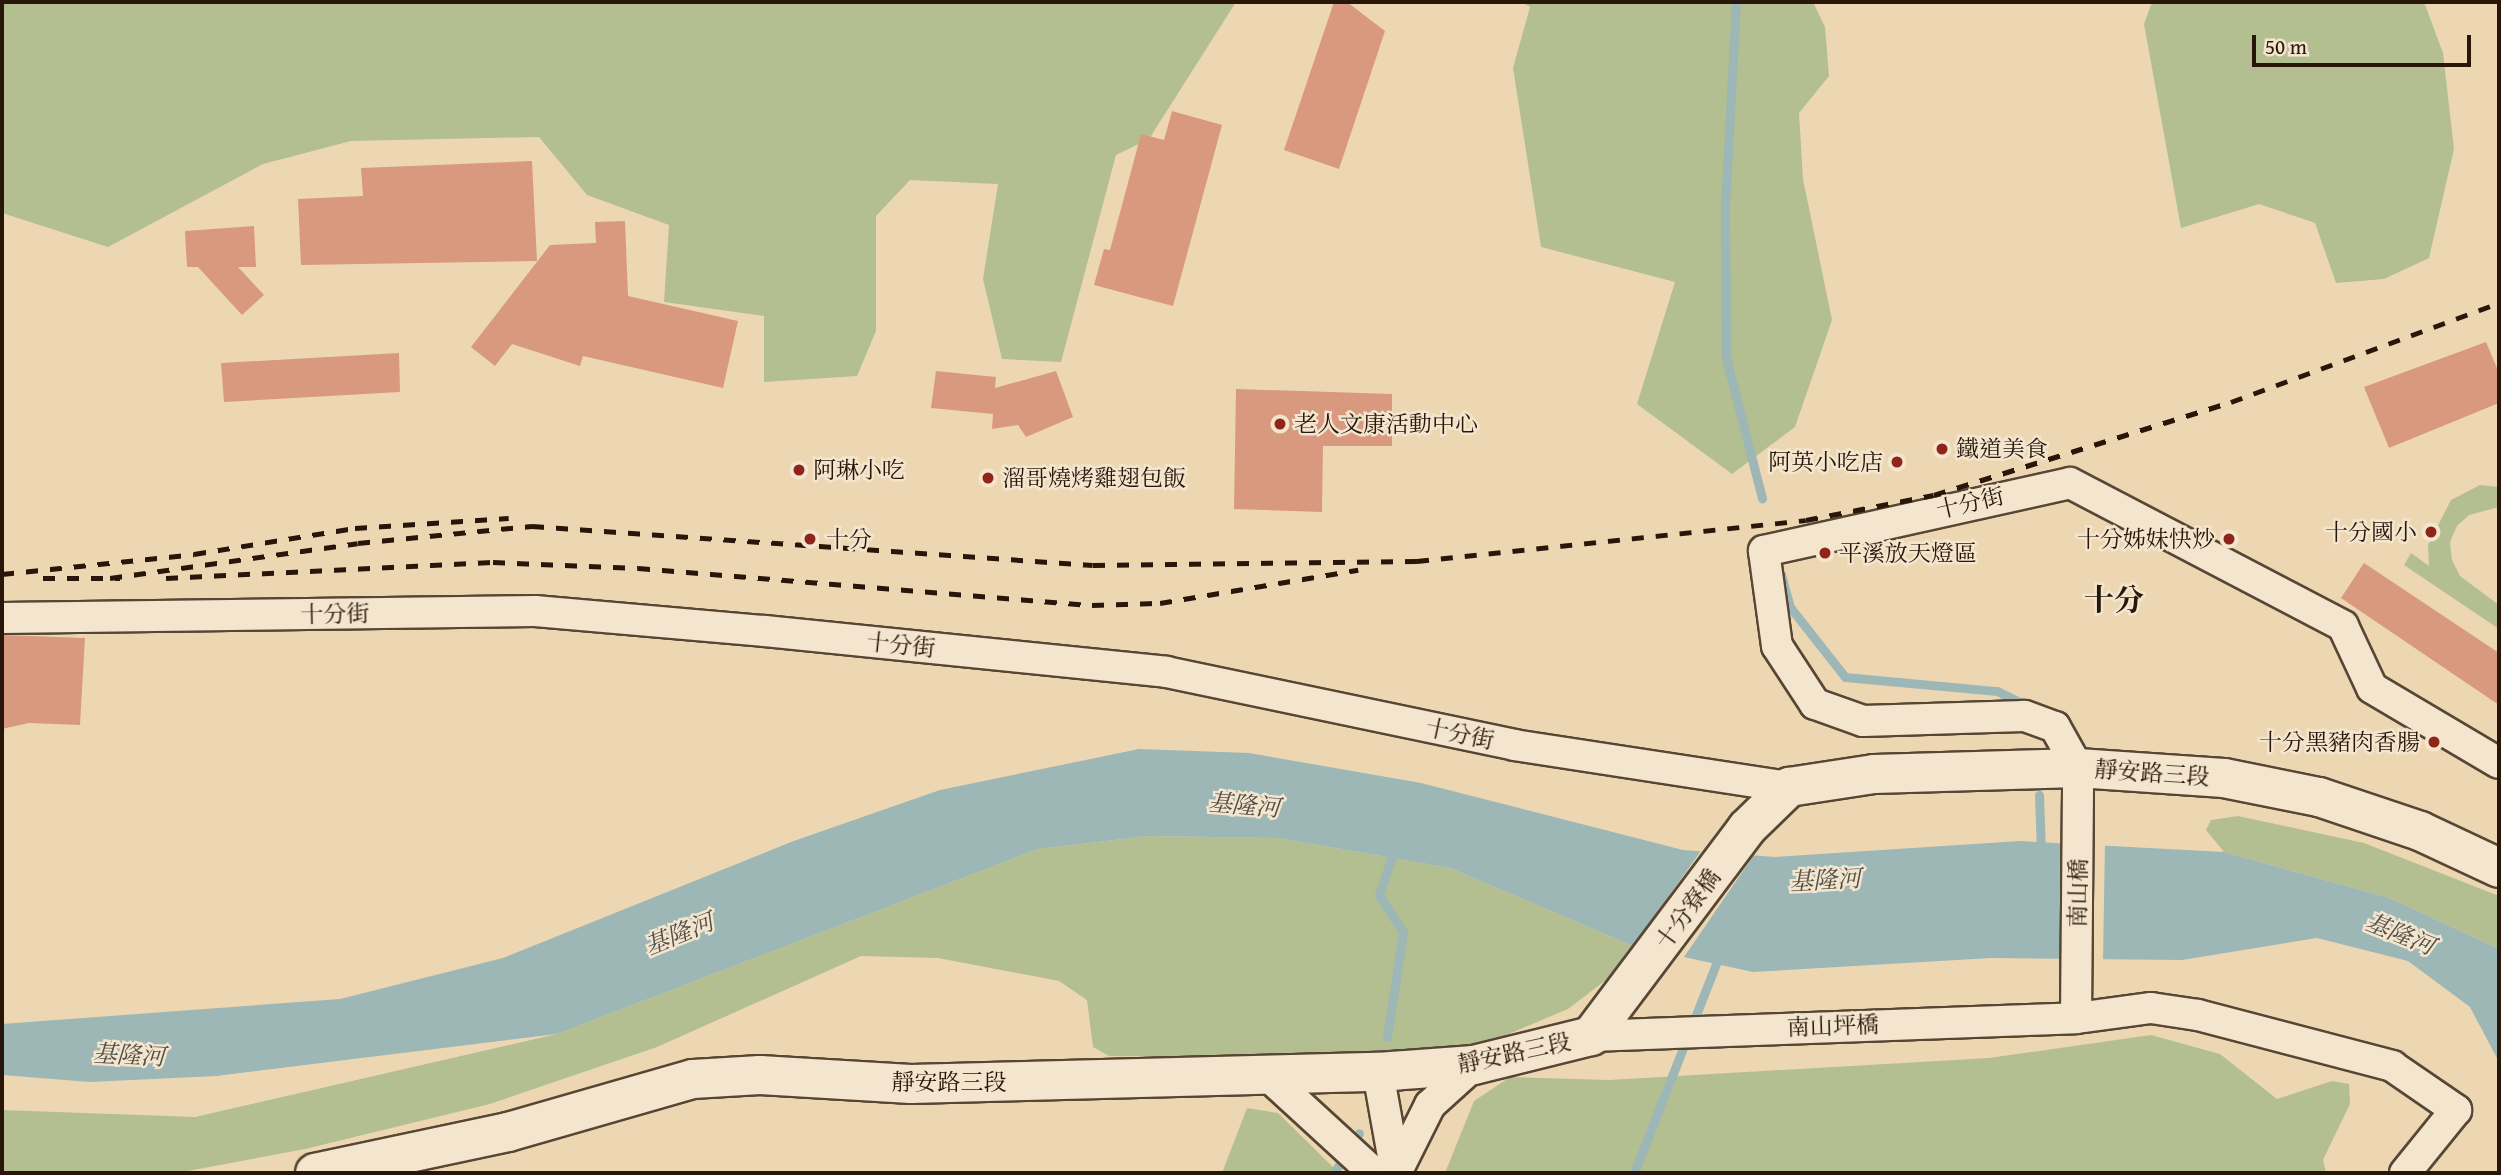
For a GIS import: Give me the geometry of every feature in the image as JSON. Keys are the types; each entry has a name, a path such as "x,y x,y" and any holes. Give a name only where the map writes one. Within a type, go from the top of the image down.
{"main road":[{"name":"靜安路三段","path":"1789,787 1874,774 2078,768 2224,778 2319,797 2420,831 2499,868"},
{"name":"十分寮橋","path":"1591,1036 1747,828 1789,787"},
{"name":"靜安路三段","path":"315,1173 508,1132 693,1079 760,1075 911,1084 1378,1072 1474,1065 1591,1036"}],"street":[{"name":"十分街","path":"2078,768 2055,727 2024,716 1863,721 1815,704 1777,646 1764,551 2070,483 2343,625 2372,688 2499,763"},
{"name":"十分街","path":"2,618 534,611 765,631 1167,673 1514,745 1789,787"},
{"name":"南山橋","path":"2076,1018 2078,768"},
{"name":"南山坪橋","path":"1591,1036 2076,1018 2151,1008 2198,1015 2392,1066 2456,1110 2405,1173"},
{"path":"1396,1173 1430,1105 1474,1065"},
{"path":"1378,1072 1396,1173"},
{"path":"1267,1075 1374,1173"}],"green space":[{"path":"2,2 1236,2 1149,139 1116,155 1061,362 1002,359 983,279 998,184 910,180 876,216 876,331 857,376 764,382 764,316 664,302 669,225 587,195 539,137 351,141 263,164 108,247 2,213"},
{"path":"1522,2 1813,2 1825,27 1829,76 1799,113 1803,179 1832,320 1795,427 1732,474 1637,404 1675,282 1541,247 1513,68 1530,7"},
{"path":"2152,2 2424,2 2443,53 2454,149 2429,258 2384,279 2336,283 2315,223 2259,204 2181,228 2144,24"},
{"path":"2480,485 2499,487 2499,507 2469,515 2457,526 2450,542 2452,560 2460,576 2499,605 2499,629 2404,565 2411,553 2429,566 2428,545 2451,500"},
{"path":"2238,816 2364,843 2499,896 2499,949 2390,898 2224,852 2206,830 2211,820"},
{"path":"1149,836 1277,838 1450,868 1633,946 1615,973 1568,1009 1492,1041 1403,1059 1109,1056 1093,1047 1087,1000 1059,981 938,958 861,956 657,1047 490,1104 305,1149 177,1173 2,1173 2,1110 195,1117 557,1034 1038,849"},
{"path":"2151,1035 2220,1054 2277,1099 2332,1081 2349,1084 2350,1104 2323,1160 2326,1173 1445,1173 1474,1101 1510,1077 1609,1080 1989,1058"},
{"path":"1247,1108 1278,1113 1339,1173 1222,1173"}],"water":[{"name":"基隆河","path":"1139,749 1249,753 1421,783 1683,850 1775,857 2020,841 2224,852 2390,898 2499,949 2499,1062 2470,1007 2408,961 2317,938 2182,960 1991,958 1753,972 1633,946 1450,868 1277,838 1149,836 1038,849 557,1034 216,1076 90,1082 2,1075 2,1024 340,999 503,958 791,842 940,790"}],"pier":[{"path":"2067,839 2105,840 2103,961 2065,961"},
{"path":"1703,848 1756,852 1682,960 1631,949"}],"building":[{"path":"1334,2 1347,2 1385,31 1339,169 1284,150"},
{"path":"1172,111 1222,125 1173,306 1094,285 1104,249 1110,250 1141,134 1164,140"},
{"path":"532,161 537,261 301,265 298,199 363,196 361,168"},
{"path":"625,221 628,296 738,321 723,388 583,356 580,366 512,344 495,366 471,347 550,245 596,243 595,222"},
{"path":"254,226 256,267 238,267 264,295 242,315 198,267 187,267 185,231"},
{"path":"2486,342 2499,373 2499,403 2389,448 2364,387"},
{"path":"399,353 400,392 224,402 221,363"},
{"path":"936,371 996,377 995,388 1056,371 1073,417 1026,437 1018,425 992,429 993,414 931,408"},
{"name":"老人文康活動中心","path":"1236,389 1392,394 1392,446 1323,446 1322,512 1234,509"},
{"path":"2364,563 2499,653 2499,705 2341,598"},
{"path":"2,635 85,638 80,725 29,723 2,729"}],"waterway":[{"path":"1736,2 1725,204 1726,358 1762,498"},
{"path":"1781,574 1790,607 1845,677 1997,691 2026,705"},
{"path":"2039,795 2041,853"},
{"path":"1387,1037 1403,932 1379,895 1395,847"},
{"path":"1634,1173 1720,953"},
{"path":"1334,1173 1359,1133"}],"railway":[{"path":"110,578 358,543 532,526 1093,565 1417,561 1806,520 1934,495 2231,402 2499,303"},
{"path":"2,574 194,554 355,528 509,518"},
{"path":"166,578 493,562 638,568 1092,605 1160,603 1358,570"},
{"path":"43,578 120,578"}],"place":[{"name":"老人文康活動中心","path":"1280,424"},
{"name":"鐵道美食","path":"1942,449"},
{"name":"阿英小吃店","path":"1897,462"},
{"name":"阿琳小吃","path":"799,470"},
{"name":"溜哥燒烤雞翅包飯","path":"988,478"},
{"name":"十分國小","path":"2431,532"},
{"name":"十分","path":"810,539"},
{"name":"十分姊妹快炒","path":"2229,539"},
{"name":"平溪放天燈區","path":"1825,553"},
{"name":"十分黑豬肉香腸","path":"2434,742"}],"district":[{"name":"十分","path":"2114,599"}]}
